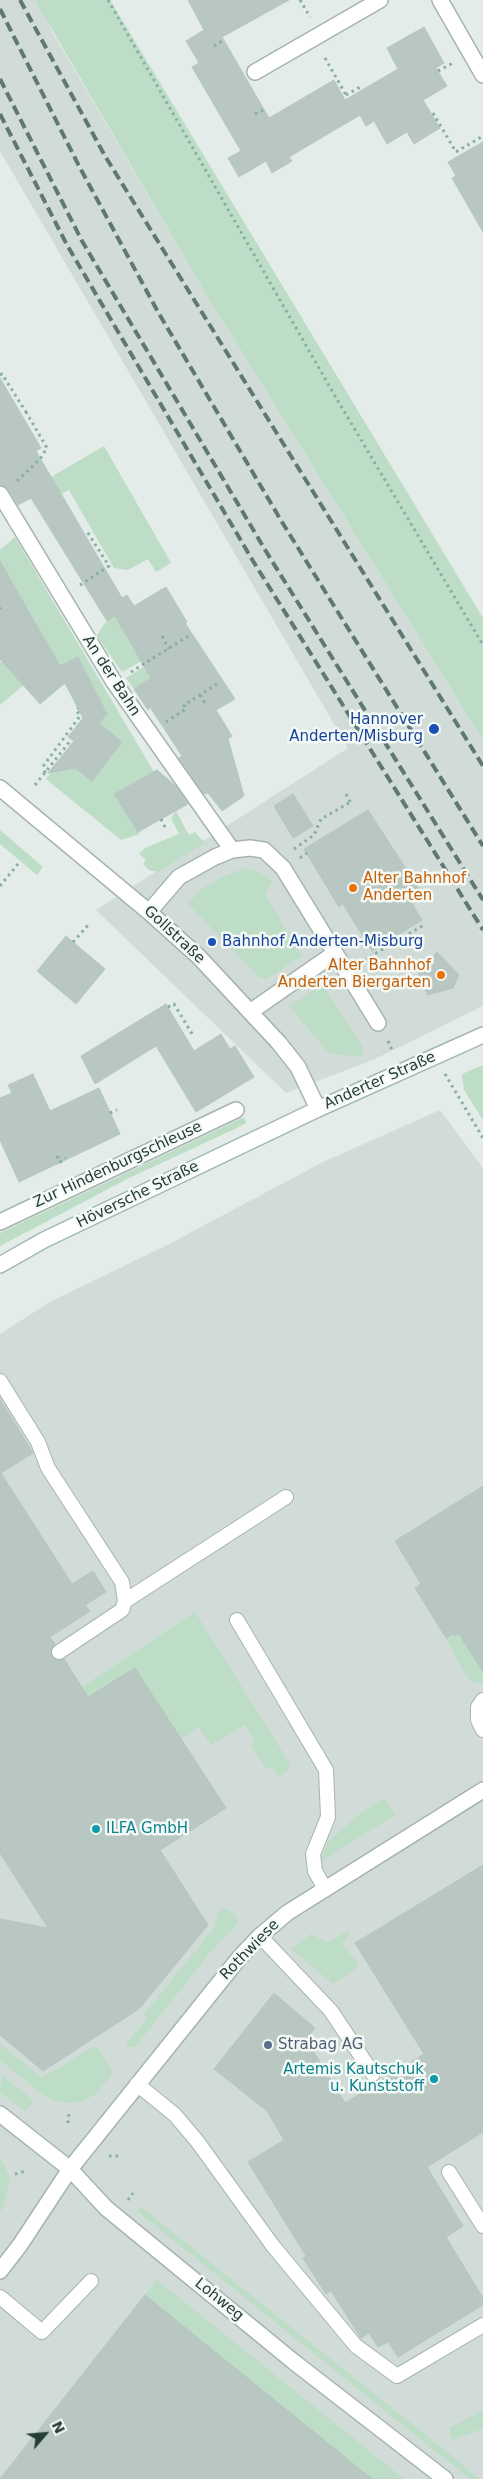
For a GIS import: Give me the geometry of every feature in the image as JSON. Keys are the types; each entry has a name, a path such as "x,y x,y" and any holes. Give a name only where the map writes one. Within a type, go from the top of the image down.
{"street":[{"path":"255,72 380,0"},
{"path":"440,0 483,75"},
{"name":"An der Bahn","path":"0,494 114,682 232,850"},
{"name":"Gollstraße","path":"0,788 149,912 199,957 298,1067 318,1109"},
{"path":"149,912 179,877 232,850 250,848 264,850 283,868 378,1023"},
{"path":"250,1012 335,953"},
{"name":"Anderter Straße","path":"277,1128 483,1035"},
{"name":"Zur Hindenburgschleuse","path":"0,1222 236,1110"},
{"name":"Höversche Straße","path":"0,1264 53,1236 277,1128"},
{"name":"Rothwiese","path":"0,2271 20,2245 70,2169 240,1957 260,1936 287,1913 483,1790"},
{"name":"Lohweg","path":"0,2114 70,2169 106,2208 294,2362 445,2479"}],"lane":[{"path":"0,1382 38,1442 48,1468 122,1582 124,1601 122,1610 59,1652"},
{"path":"124,1601 286,1497"},
{"path":"237,1620 326,1770 328,1816 313,1854 315,1872 325,1889"},
{"path":"483,1700 478,1707 478,1720 483,1730"},
{"path":"260,1936 331,2011 373,2074"},
{"path":"137,2084 175,2115 191,2134 273,2246 356,2346 397,2376 483,2325"},
{"path":"449,2172 483,2226"},
{"path":"0,2297 42,2332 91,2281"}],"path":[{"path":"108,0 335,396 483,645"},
{"path":"214,46 222,42"},
{"path":"324,58 345,96 362,86"},
{"path":"438,71 458,60"},
{"path":"255,114 265,109"},
{"path":"433,113 456,152 483,136"},
{"path":"0,375 2,374 47,448 40,459 14,484"},
{"path":"74,588 109,566 86,530"},
{"path":"124,676 190,635"},
{"path":"162,636 168,648"},
{"path":"159,726 186,709 184,705 220,682"},
{"path":"200,695 206,705"},
{"path":"45,773 44,765 80,716 76,709 78,708"},
{"path":"36,785 71,740"},
{"path":"294,849 314,835 321,819 351,804 346,794"},
{"path":"160,819 166,829"},
{"path":"0,886 18,864"},
{"path":"73,942 90,923"},
{"path":"362,962 424,925"},
{"path":"380,991 390,984"},
{"path":"168,1007 174,1004 194,1037"},
{"path":"444,1072 483,1138"},
{"path":"110,1113 117,1110"},
{"path":"58,1156 60,1162 66,1158"},
{"path":"68,2123 69,2112"},
{"path":"108,2156 122,2156"},
{"path":"15,2174 26,2171"}],"shaded area":[{"path":"0,0 37,0 53,33 204,291 483,740 483,1006 373,1060 286,1093 96,910 348,748 0,151"},
{"path":"440,1110 483,1168 483,2479 0,2479 0,1334 50,1302 169,1244 321,1163"}],"green space":[{"path":"35,0 110,0 483,618 483,740 204,291"},
{"path":"104,446 171,563 156,572 148,559 128,570 114,568 69,490 61,494 51,477"},
{"path":"15,537 154,772 114,794 140,834 121,840 46,779 63,758 92,781 122,742 99,723 107,714 78,657 24,685 0,705 0,662 44,637 2,564 0,565 0,550"},
{"path":"115,616 135,651 158,639 163,649 122,672 97,636 104,624"},
{"path":"193,635 200,647 134,689 126,678"},
{"path":"176,811 189,835 195,832 205,843 158,872 149,870 143,864 146,860 139,854 145,848 179,834 171,818"},
{"path":"0,830 43,867 37,875 0,844"},
{"path":"245,868 260,873 272,880 265,895 302,956 267,979 259,977 188,904 200,890 222,877"},
{"path":"323,985 363,1048 363,1055 359,1057 329,1053 289,1006"},
{"path":"483,1065 483,1120 464,1090 462,1074"},
{"path":"245,1118 246,1123 237,1128 129,1178 0,1246 0,1233"},
{"path":"195,1612 290,1764 289,1770 278,1777 272,1767 267,1769 251,1746 255,1742 245,1725 211,1745 199,1727 181,1738 135,1668 0,1754 0,1741"},
{"path":"453,1634 455,1636 459,1634 483,1653 483,1684 471,1681 465,1674 446,1638"},
{"path":"384,1798 395,1815 321,1861 328,1842 362,1812"},
{"path":"225,1908 232,1912 239,1922 212,1950 135,2047 127,2047 127,2043 147,2019 144,2014 214,1928 218,1912"},
{"path":"349,1930 350,1933 342,1945 357,1961 357,1968 333,1984 291,1949 311,1934 328,1943"},
{"path":"0,2044 42,2078 96,2045 111,2069 111,2075 96,2094 83,2101 67,2103 53,2100 43,2095 0,2060"},
{"path":"2,2075 34,2101 25,2111 0,2092"},
{"path":"0,2158 10,2177 4,2206 0,2212"},
{"path":"141,2207 479,2479 470,2479 137,2211"},
{"path":"157,2280 404,2479 372,2479 145,2295"},
{"path":"483,2410 483,2429 451,2440 450,2428"}],"building":[{"path":"188,0 289,0 222,37 269,118 334,80 345,100 398,69 387,48 424,27 444,63 436,68 447,86 423,100 440,128 414,144 407,132 387,144 374,121 366,126 360,115 289,157 292,161 272,173 266,161 239,177 228,158 241,151 192,67 199,63 186,41 204,30"},
{"path":"483,142 483,232 452,178 456,176 448,162"},
{"path":"0,378 41,448 36,451 122,598 127,595 134,606 166,587 187,622 185,623 235,699 216,710 232,736 228,739 244,796 222,811 208,793 204,794 179,758 182,756 150,707 148,710 134,689 151,678 115,616 107,621 31,498 18,505 8,489 0,485"},
{"path":"0,561 60,666 78,657 107,714 99,723 122,742 92,781 75,768 48,773 74,741 68,737 83,718 65,683 40,704 0,659"},
{"path":"157,770 176,786 188,804 138,832 114,794"},
{"path":"293,794 313,826 293,838 274,806"},
{"path":"368,810 421,892 410,900 422,920 372,951 343,904 339,907 304,849"},
{"path":"66,936 105,969 76,1004 37,971"},
{"path":"437,952 459,975 453,988 428,995 419,973"},
{"path":"166,1004 194,1051 221,1034 230,1049 235,1046 254,1077 196,1112 156,1046 95,1084 81,1056"},
{"path":"33,1074 50,1111 99,1088 120,1134 19,1182 0,1140 0,1098 12,1093 8,1085"},
{"name":"ILFA GmbH","path":"0,1399 33,1453 1,1473 72,1584 93,1571 106,1592 85,1605 90,1611 50,1637 55,1644 51,1649 52,1656 56,1660 64,1659 88,1697 135,1668 226,1808 160,1850 208,1925 139,2009 43,2071 0,2035 0,1919 48,1928 0,1853"},
{"path":"483,1486 483,1672 459,1634 455,1636 453,1634 446,1638 415,1588 421,1584 395,1541"},
{"name":"Artemis Kautschuk u. Kunststoff","path":"483,1865 483,2132 427,2167 463,2226 446,2237 483,2298 483,2305 398,2357 388,2342 378,2347 369,2333 361,2338 331,2291 326,2294 303,2258 306,2256 248,2162 284,2140 267,2111 214,2069 274,1993 315,2028 306,2039 345,2103 424,2054 355,1943"},
{"path":"145,2295 372,2479 0,2479"}],"railway":[{"path":"20,0 105,156 483,766"},
{"path":"0,9 79,166 158,312 282,522 483,846"},
{"path":"0,79 82,241 267,553 483,900"},
{"path":"0,114 67,245 253,561 483,930"}],"place":[{"name":"Hannover Anderten/Misburg","path":"434,729"},
{"name":"Alter Bahnhof Anderten","path":"353,888"},
{"name":"Bahnhof Anderten-Misburg","path":"212,942"},
{"name":"Alter Bahnhof Anderten Biergarten","path":"441,975"},
{"name":"ILFA GmbH","path":"96,1829"},
{"name":"Strabag AG","path":"268,2045"},
{"name":"Artemis Kautschuk u. Kunststoff","path":"434,2079"}]}
